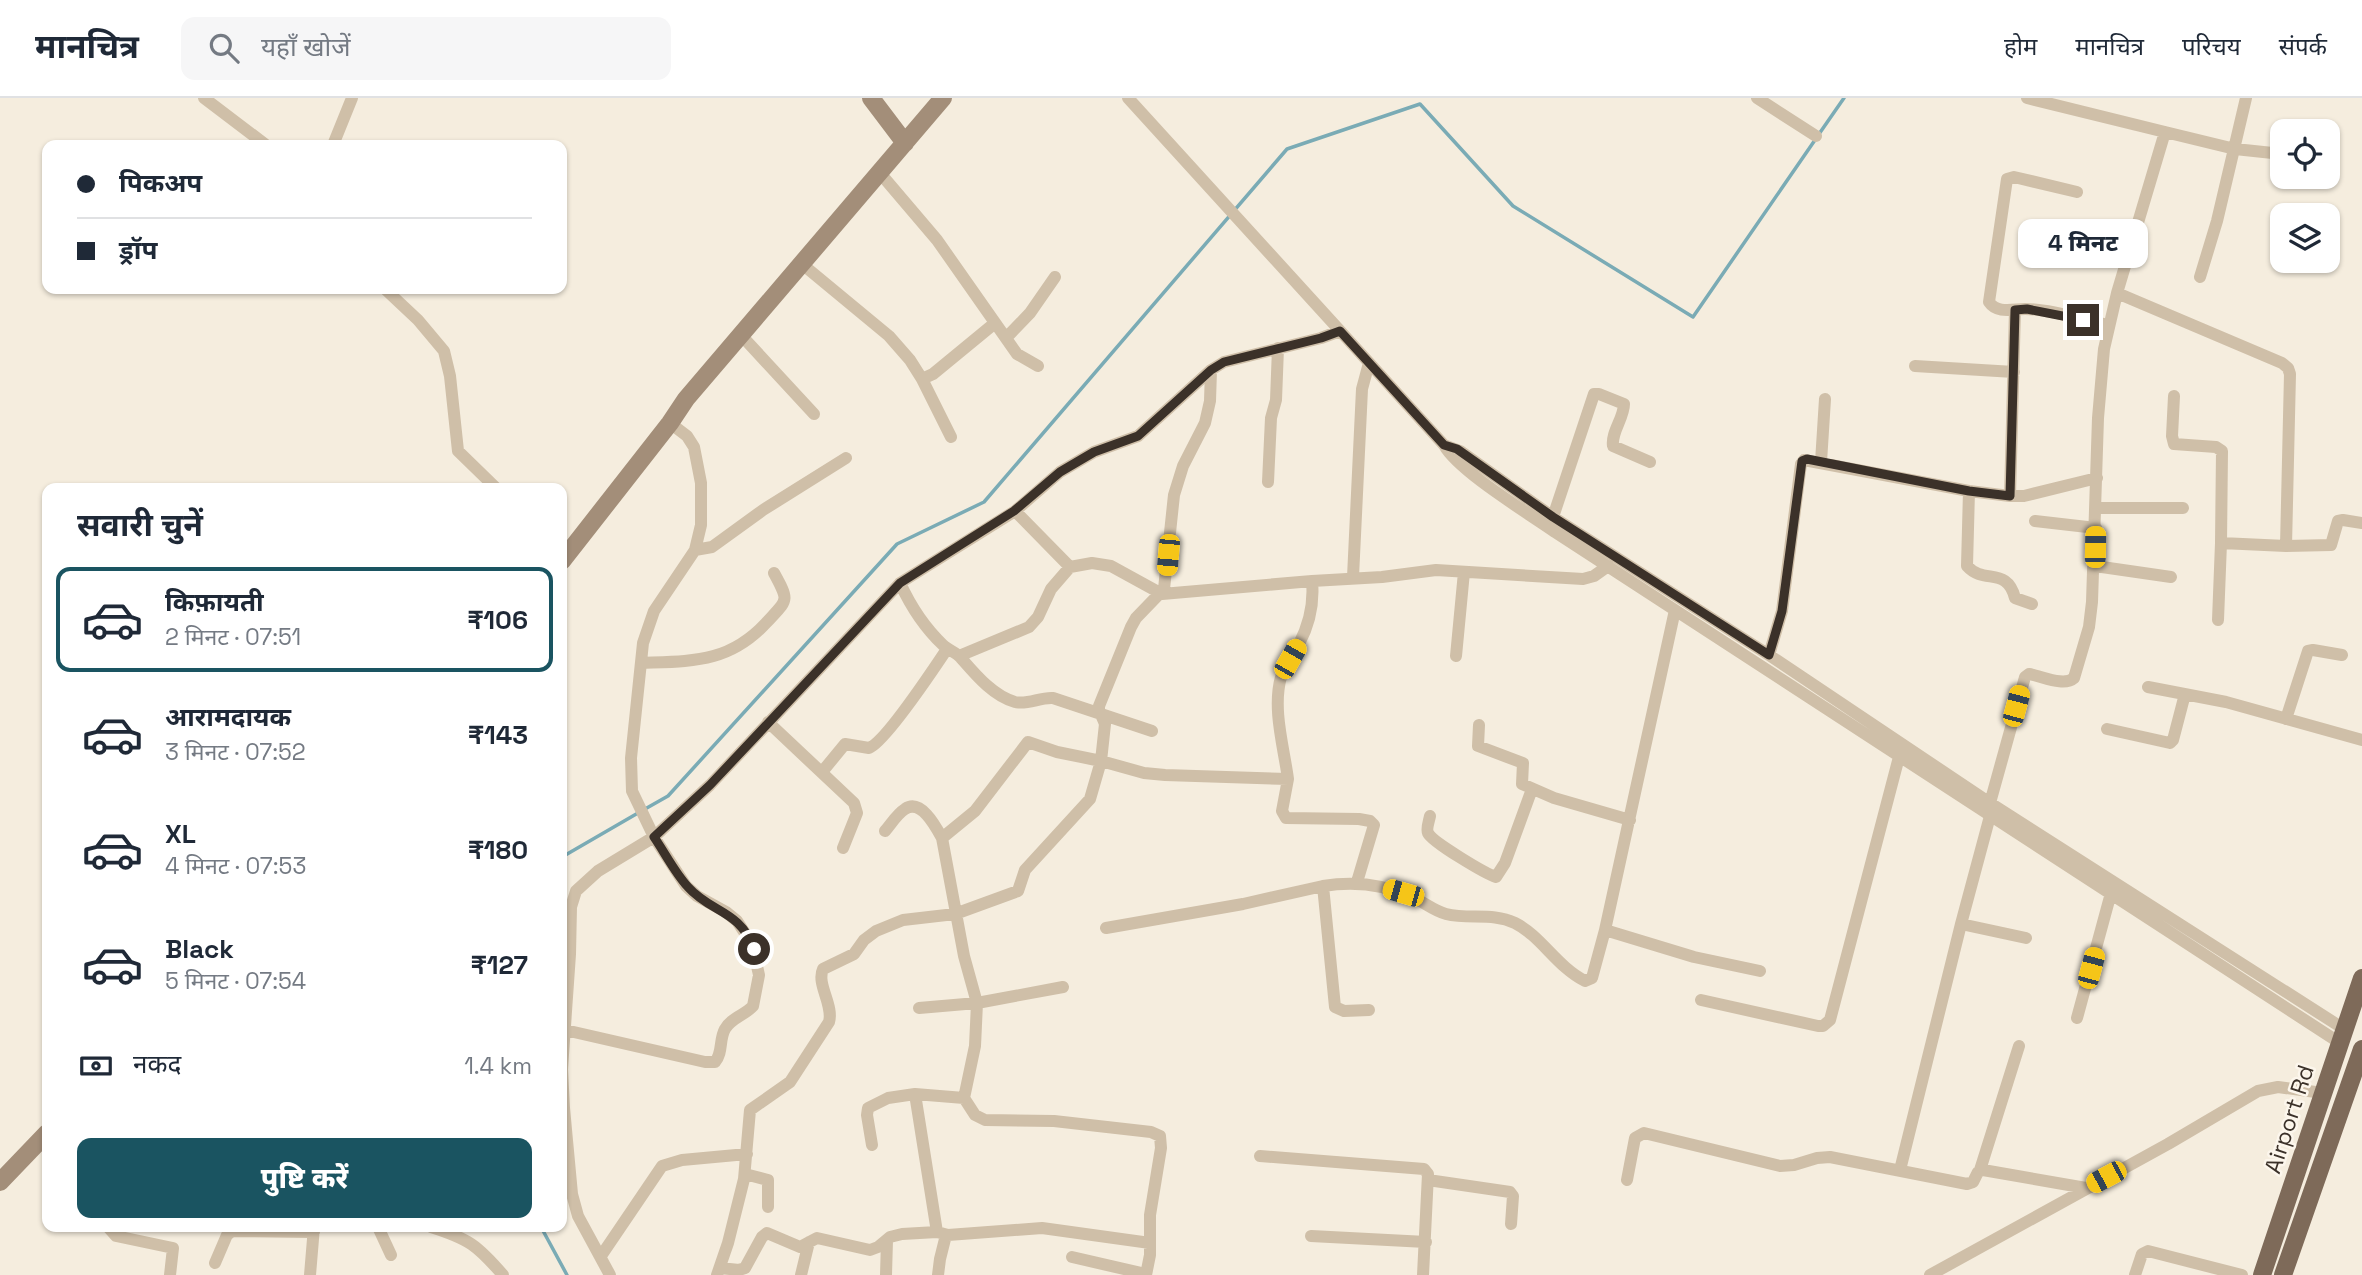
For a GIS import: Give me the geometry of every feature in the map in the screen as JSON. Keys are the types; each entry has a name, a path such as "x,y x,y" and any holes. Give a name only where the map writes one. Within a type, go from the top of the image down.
{"main road":[{"name":"Airport Rd","path":"2262,1275 2362,978"},
{"path":"2283,1275 2362,1049"}],"street":[{"path":"204,98 259,140"},
{"path":"335,140 352,98"},
{"path":"871,98 905,143"},
{"path":"567,551 670,423 686,399 943,98"},
{"path":"1128,98 1444,445 1449,455 1470,472 1600,572 1675,610 1990,816 2342,1036"},
{"path":"1757,98 1816,136"},
{"path":"2027,98 2235,149 2270,153"},
{"path":"2200,277 2246,98"},
{"path":"1990,803 2025,677 2029,674 2068,682 2074,678 2089,627 2095,566 2101,377 2117,293 2165,132"},
{"path":"880,173 937,240 1017,354 1038,366"},
{"path":"2077,192 2014,177 2007,179 1989,299 1992,307 2027,309 2109,325"},
{"path":"802,264 889,336 910,360 951,437"},
{"path":"1006,338 1030,313 1055,277"},
{"path":"2117,293 2282,363 2288,368 2286,546"},
{"path":"390,294 418,320 444,351 450,376 458,450 491,483"},
{"path":"2010,496 2015,310"},
{"path":"922,379 933,374 995,323"},
{"path":"567,989 571,907 576,891 710,785 900,583 1014,511 1060,472 1094,452 1123,443 1147,430 1211,370 1231,359 1340,331"},
{"path":"741,335 814,414"},
{"path":"1268,482 1278,348"},
{"path":"1353,577 1362,389 1369,363"},
{"path":"1915,366 2014,372"},
{"path":"1150,1243 1042,1228 902,1234 870,1250 817,1238 800,1247 766,1233 745,1268 718,1271 728,1243 745,1174 750,1110 790,1082 829,1022 831,1015 821,977 823,969 854,954 864,940 876,931 903,920 955,914 1018,891 1026,870 1090,799 1101,761 1105,724 1099,708 1131,626 1161,594 1166,581 1174,495 1183,466 1205,423 1210,401 1211,370"},
{"path":"1553,517 1594,394 1624,404 1612,444 1650,462"},
{"path":"2174,396 2174,444 2216,447 2222,451 2218,620"},
{"path":"1821,462 1825,399"},
{"path":"567,1030 711,1063 719,1059 726,1027 753,1006 759,971 754,949 746,933 726,912 697,896 686,886 652,832 632,792 631,758 643,643 654,611 695,550 701,525 701,483 694,447 687,436 670,423"},
{"path":"1444,445 1457,449 1553,517 1769,655 2342,1036"},
{"path":"695,550 712,547 763,510 846,458"},
{"path":"1769,655 1782,611 1801,464 1804,460 1969,491 2010,496 2031,495 2097,478"},
{"path":"1969,491 1967,566 1974,572 2007,582 2015,598 2032,604"},
{"path":"2096,508 2183,508"},
{"path":"1014,511 1070,567"},
{"path":"2035,521 2095,528"},
{"path":"2221,543 2332,545 2338,521 2362,523"},
{"path":"959,656 1029,627 1038,617 1051,589 1070,567 1092,563 1111,566 1161,594 1353,577 1382,577 1425,571 1577,579 1600,572"},
{"path":"2095,566 2171,577"},
{"path":"1456,656 1464,572"},
{"path":"641,663 692,660 726,653 740,646 754,636 784,602 785,593 774,573"},
{"path":"1312,581 1310,614 1300,643 1281,676 1279,690 1279,714 1288,779 1282,811 1286,818 1370,821 1374,825 1357,882"},
{"path":"900,583 918,617 947,649 959,656 981,679 1008,699 1022,703 1053,698 1152,731"},
{"path":"1106,928 1242,904 1323,886 1357,882 1403,893 1445,914 1493,916 1514,922 1530,933 1558,962 1585,981 1592,978 1630,820 1675,610"},
{"path":"822,772 845,744 869,748 881,739 947,649"},
{"path":"2286,719 2308,652 2314,650 2342,655"},
{"path":"2148,687 2286,719 2362,740"},
{"path":"2107,729 2170,743 2185,694"},
{"path":"768,722 857,808 843,848"},
{"path":"1479,725 1478,746 1523,763 1521,783 1532,789 1630,820"},
{"path":"942,838 975,811 1028,742 1057,752 1144,773 1288,779"},
{"path":"1701,1000 1818,1026 1823,1026 1830,1020 1899,757"},
{"path":"1430,816 1427,830 1430,836 1456,855 1496,877 1505,863 1532,789"},
{"path":"885,831 903,810 911,806 918,807 929,817 942,838 955,914 977,1003 975,1046 964,1098 975,1115 985,1120 1054,1121 1151,1132 1160,1136 1146,1275 1072,1257"},
{"path":"1900,1170 1990,816"},
{"path":"1323,886 1335,1007 1344,1011 1369,1010"},
{"path":"2077,1018 2111,893"},
{"path":"1961,924 2026,938"},
{"path":"1605,930 1694,957 1760,971"},
{"path":"919,1008 977,1003 1063,987"},
{"path":"1627,1180 1635,1139 1644,1133 1780,1166 1824,1157 1967,1184 1973,1182 1980,1170 2019,1046"},
{"path":"1930,1275 2258,1091 2278,1087 2323,1093"},
{"path":"872,1145 868,1108 888,1098 915,1094 964,1098"},
{"path":"915,1094 942,1234 938,1275"},
{"path":"567,1132 572,1194 582,1225 610,1275"},
{"path":"0,1182 42,1138"},
{"path":"601,1256 662,1166 682,1160 747,1154"},
{"path":"1260,1156 1420,1167 1426,1170 1428,1180 1423,1275"},
{"path":"1980,1170 2085,1188"},
{"path":"745,1174 768,1180 768,1207"},
{"path":"1428,1180 1510,1192 1513,1196 1511,1224"},
{"path":"112,1232 116,1236 173,1248 170,1275"},
{"path":"215,1263 224,1232"},
{"path":"310,1275 314,1232"},
{"path":"380,1232 391,1255"},
{"path":"446,1232 462,1237 478,1247 503,1275"},
{"path":"1311,1236 1426,1242"},
{"path":"886,1275 887,1240"},
{"path":"801,1275 809,1242"},
{"path":"2135,1275 2142,1254 2148,1251 2242,1275"}],"waterway":[{"path":"1819,134 1844,98"},
{"path":"645,809 668,796 897,544 984,502 1287,149 1420,104 1513,206 1693,317 1815,140"},
{"path":"567,854 638,813"},
{"path":"544,1232 567,1275"}],"route":[{"path":"754,949 737,921 686,886 654,837 710,785 900,583 1014,511 1060,472 1094,452 1123,443 1147,430 1211,370 1224,362 1340,331 1444,445 1457,449 1553,517 1769,655 1782,611 1802,461 1807,459 1969,491 2010,496 2015,310 2027,309 2083,320"}]}
